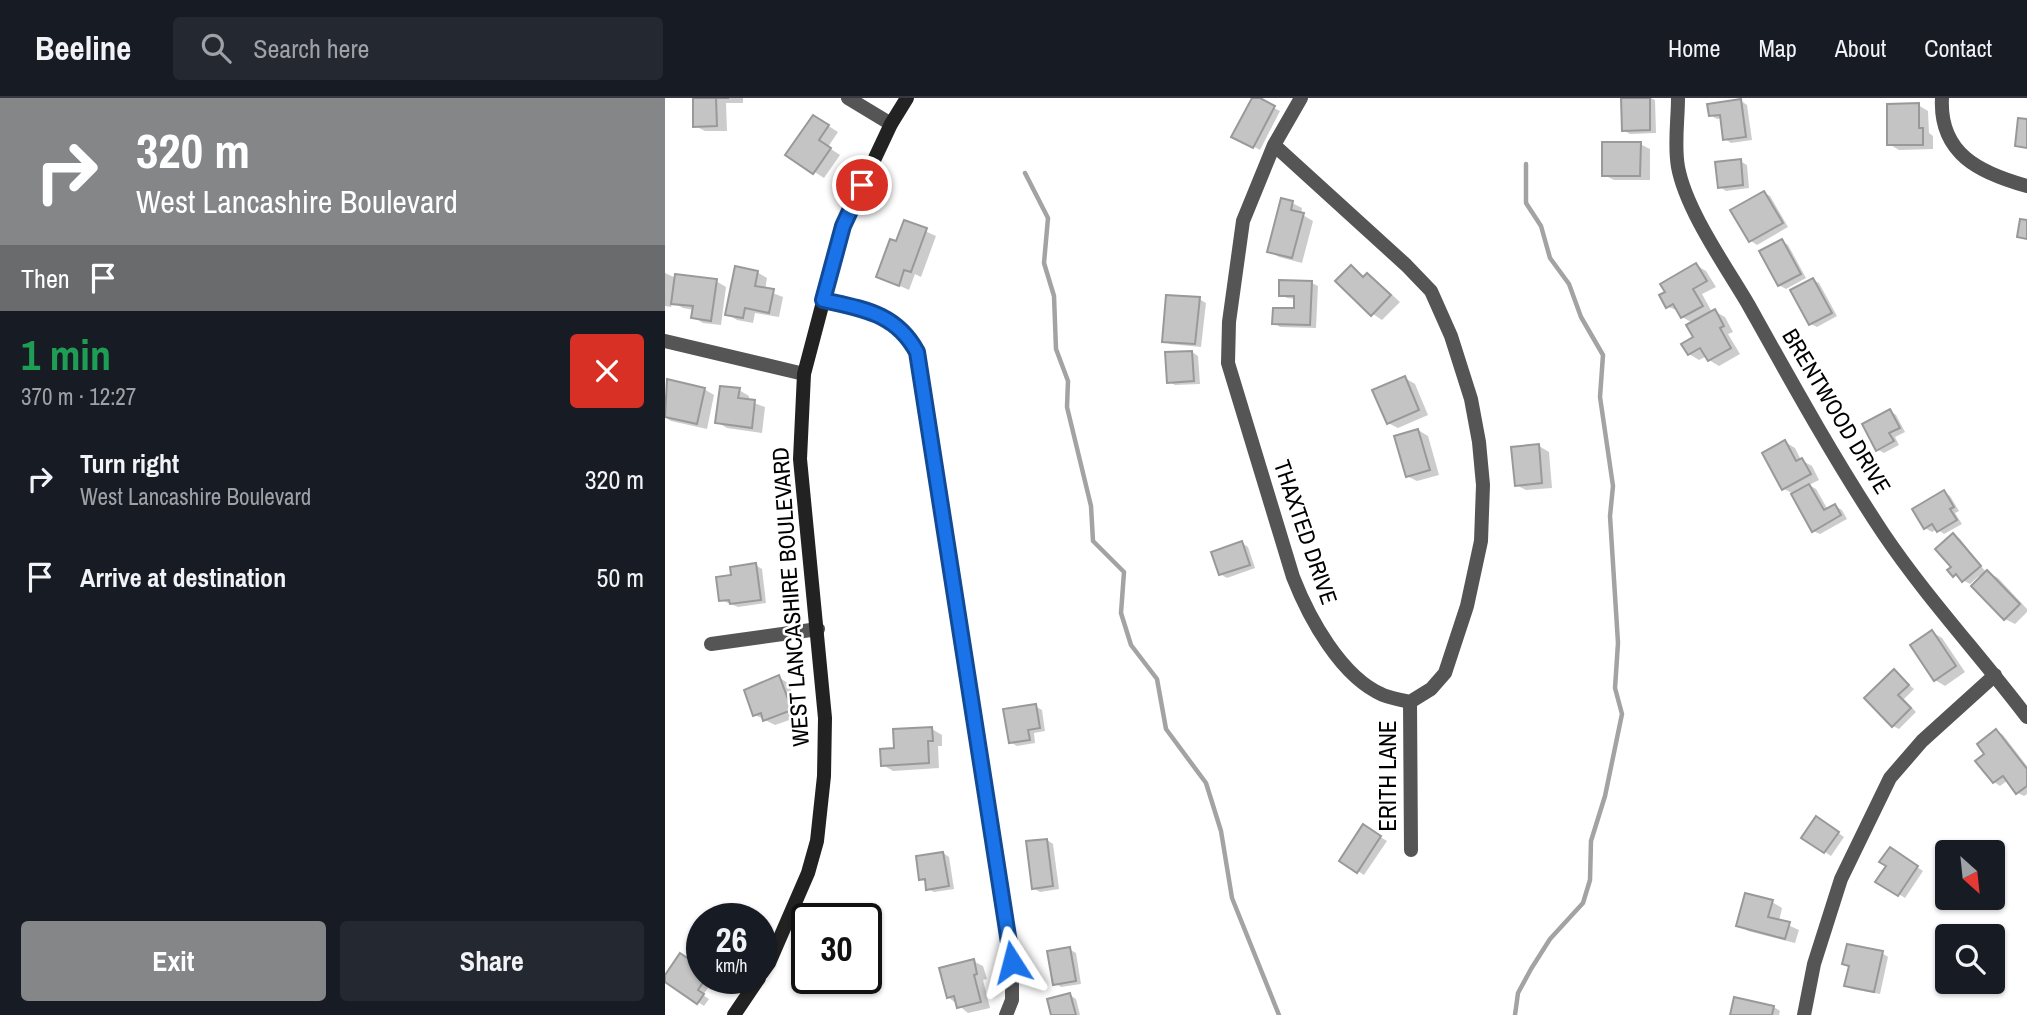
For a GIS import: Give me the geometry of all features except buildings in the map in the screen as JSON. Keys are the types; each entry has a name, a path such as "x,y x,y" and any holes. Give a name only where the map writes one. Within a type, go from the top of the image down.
{"main road":[{"name":"WEST LANCASHIRE BOULEVARD","path":"777,946 796,905 817,841 824,776 825,741 818,629 800,459 804,374 843,226 891,124 907,98"},
{"name":"WEST LANCASHIRE BOULEVARD","path":"734,1015 748,994"}],"street":[{"path":"848,98 891,124"},
{"name":"THAXTED DRIVE","path":"1300,98 1274,145 1243,221 1229,322 1228,363 1304,605 1340,659 1366,685 1384,695 1410,702"},
{"name":"BRENTWOOD DRIVE","path":"1678,98 1678,167 1699,218 1796,389 1883,532 1920,584 2027,717"},
{"path":"1942,98 1944,122 1955,149 1970,163 2027,186"},
{"path":"1274,145 1431,291 1451,336 1471,399 1483,485 1481,541 1468,606 1445,673 1431,689 1410,702"},
{"path":"823,300 874,312 908,336 917,352 1012,962 1012,1000 1006,1015"},
{"path":"665,341 804,374"},
{"path":"711,644 818,629"},
{"path":"1804,1015 1814,964 1841,879 1889,778 1922,741 1995,675"},
{"name":"ERITH LANE","path":"1410,702 1411,850"}],"waterway":[{"path":"1515,1015 1518,993 1531,969 1550,939 1583,903 1590,880 1591,841 1605,796 1622,714 1615,688 1618,643 1610,516 1613,486 1600,397 1603,355 1581,317 1569,284 1550,258 1541,226 1526,203 1526,164"},
{"path":"1025,173 1048,218 1044,263 1054,296 1056,349 1068,381 1067,407 1091,506 1093,541 1124,572 1121,613 1131,645 1157,679 1166,729 1206,783 1221,831 1232,898 1279,1015"}],"route":[{"path":"862,185 843,226 823,300 874,312 908,336 917,352 1012,962"}]}
